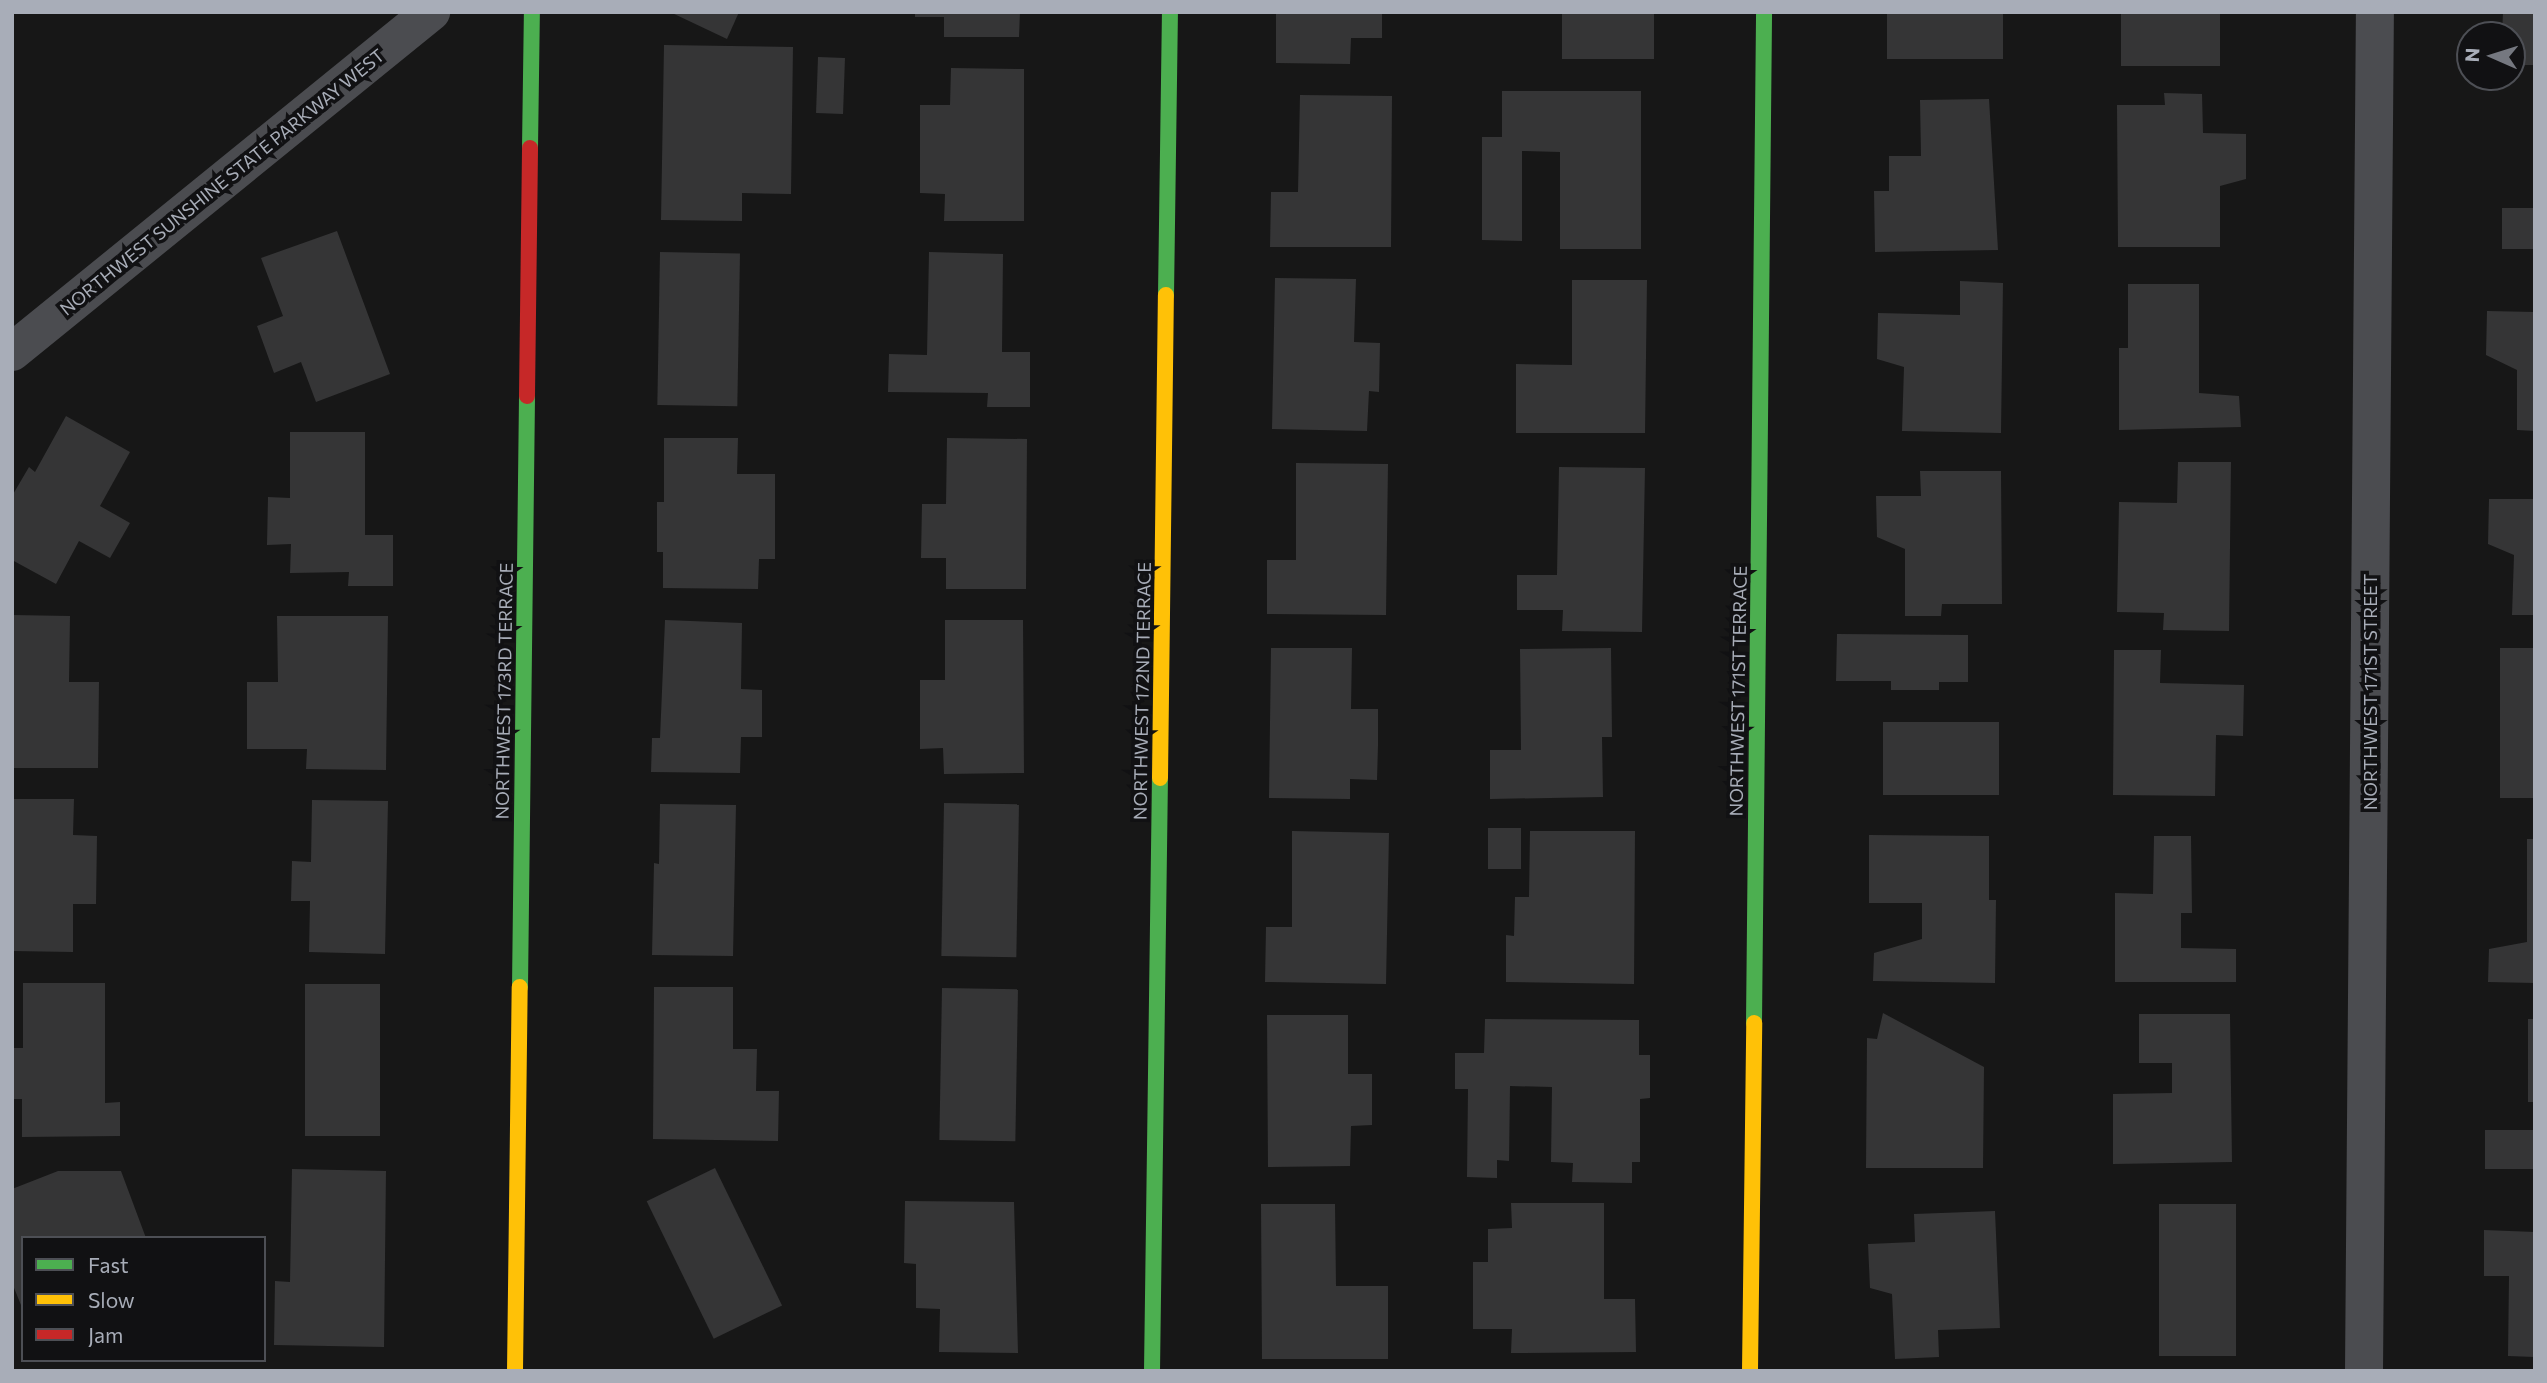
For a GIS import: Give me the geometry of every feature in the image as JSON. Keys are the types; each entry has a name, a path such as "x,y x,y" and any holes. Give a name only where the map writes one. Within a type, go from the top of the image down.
{"street":[{"name":"NORTHWEST SUNSHINE STATE PARKWAY WEST","path":"12,352 431,12"},
{"name":"NORTHWEST 173RD TERRACE","path":"515,1371 532,12"},
{"name":"NORTHWEST 172ND TERRACE","path":"1152,1371 1170,12"},
{"name":"NORTHWEST 171ST TERRACE","path":"1750,1371 1764,12"},
{"name":"NORTHWEST 171ST STREET","path":"2364,1371 2375,12"}],"building":[{"path":"670,12 739,12 727,39"},
{"path":"915,12 1020,12 1019,37 944,37 944,17 915,17"},
{"path":"1276,12 1382,12 1382,38 1351,38 1350,64 1276,63"},
{"path":"1562,12 1654,12 1654,59 1562,59"},
{"path":"1887,12 2003,12 2003,59 1887,59"},
{"path":"2121,12 2220,12 2220,66 2121,66"},
{"path":"2503,12 2535,12 2535,65 2526,65 2526,21 2503,21"},
{"path":"664,45 793,47 791,194 742,193 742,221 661,220"},
{"path":"818,57 845,58 843,114 816,113"},
{"path":"951,68 1024,69 1024,221 944,221 945,194 920,193 920,105 950,105"},
{"path":"1502,91 1641,91 1641,249 1560,249 1560,152 1522,151 1522,241 1482,240 1482,137 1502,137"},
{"path":"2164,93 2202,94 2203,133 2246,134 2246,179 2220,186 2220,247 2118,247 2117,105 2165,105"},
{"path":"1300,95 1392,96 1391,247 1270,247 1271,192 1298,192"},
{"path":"1989,99 1998,250 1875,252 1874,191 1889,191 1889,156 1921,156 1920,100"},
{"path":"2502,208 2535,208 2535,249 2502,249"},
{"path":"337,231 390,374 316,402 301,362 274,373 257,326 283,316 261,258"},
{"path":"660,252 740,253 737,406 657,405"},
{"path":"929,252 1003,254 1002,352 1030,352 1030,407 987,407 988,393 888,392 889,354 927,355"},
{"path":"1275,278 1356,279 1354,342 1380,343 1379,392 1369,391 1367,431 1272,429"},
{"path":"1572,280 1647,280 1645,433 1516,433 1516,364 1572,365"},
{"path":"1960,281 2003,283 2001,433 1902,431 1904,367 1877,359 1878,313 1960,315"},
{"path":"2128,284 2199,284 2199,393 2239,396 2241,427 2119,430 2119,348 2128,348"},
{"path":"2487,311 2535,312 2535,431 2517,430 2517,370 2486,355"},
{"path":"66,416 130,452 100,506 130,523 110,558 79,541 56,584 12,560 12,496 29,467 35,472"},
{"path":"290,432 365,432 365,535 393,535 393,586 348,586 349,572 290,573 291,544 267,545 268,497 290,498"},
{"path":"664,438 738,438 737,474 775,474 775,559 759,559 758,589 663,588 663,552 657,552 657,502 664,502"},
{"path":"947,438 1027,439 1026,589 946,589 946,558 921,558 922,504 946,504"},
{"path":"2178,462 2231,462 2229,631 2163,630 2164,613 2117,612 2119,502 2177,503"},
{"path":"1296,463 1388,464 1386,615 1267,614 1267,560 1296,560"},
{"path":"1559,467 1645,468 1642,632 1562,631 1563,610 1517,610 1517,575 1557,575"},
{"path":"1920,471 2001,471 2002,604 1942,604 1941,616 1905,616 1905,549 1877,537 1876,496 1921,496"},
{"path":"2489,499 2535,499 2535,615 2512,615 2514,555 2488,544"},
{"path":"12,615 70,616 69,682 99,682 98,768 12,768"},
{"path":"277,616 388,616 386,770 306,769 307,749 247,749 247,682 278,682"},
{"path":"665,620 742,623 741,689 762,690 762,737 741,737 740,773 651,772 652,738 660,738"},
{"path":"945,620 1023,620 1024,773 944,774 943,748 920,749 920,680 945,680"},
{"path":"1837,634 1968,635 1968,682 1939,682 1939,690 1891,690 1891,681 1836,681"},
{"path":"1271,648 1352,648 1351,709 1378,709 1378,745 1377,780 1350,779 1350,799 1269,798"},
{"path":"1611,648 1612,737 1602,737 1603,797 1490,799 1490,750 1521,750 1520,649"},
{"path":"2500,648 2535,648 2535,798 2500,798"},
{"path":"2114,650 2161,650 2160,683 2244,685 2243,736 2216,735 2215,796 2113,795"},
{"path":"1883,722 1999,722 1999,795 1883,795"},
{"path":"12,799 74,799 73,835 97,836 96,904 73,904 73,952 12,951"},
{"path":"312,800 388,801 385,954 309,952 310,901 291,901 292,861 311,862"},
{"path":"944,803 1019,804 1016,957 941,956"},
{"path":"660,804 736,805 733,956 652,955 654,863 659,864"},
{"path":"1488,828 1521,828 1521,869 1488,869"},
{"path":"1292,831 1389,833 1386,984 1265,982 1266,927 1292,927"},
{"path":"1530,831 1635,831 1634,984 1506,982 1506,935 1514,936 1515,897 1529,897"},
{"path":"1869,835 1989,836 1989,900 1996,900 1995,983 1873,981 1874,953 1922,939 1922,903 1869,903"},
{"path":"2154,836 2191,836 2192,913 2181,913 2181,948 2236,949 2236,982 2115,982 2115,893 2153,894"},
{"path":"2527,839 2535,839 2535,983 2488,982 2489,949 2527,942"},
{"path":"23,983 105,983 105,1103 120,1102 120,1136 22,1137 22,1099 12,1099 12,1048 23,1048"},
{"path":"305,984 380,984 380,1136 305,1136"},
{"path":"654,987 733,987 733,1049 757,1049 756,1091 779,1091 778,1141 653,1139"},
{"path":"942,988 1018,989 1015,1141 939,1140"},
{"path":"1883,1013 1984,1067 1983,1168 1866,1168 1867,1038 1877,1039"},
{"path":"2139,1014 2230,1014 2232,1162 2113,1164 2113,1094 2172,1093 2172,1063 2139,1063"},
{"path":"1267,1015 1348,1015 1348,1074 1372,1074 1372,1125 1351,1126 1350,1166 1268,1167"},
{"path":"1485,1019 1639,1020 1639,1055 1650,1055 1650,1098 1640,1099 1640,1162 1632,1162 1632,1183 1572,1182 1573,1163 1551,1162 1552,1087 1510,1086 1509,1161 1497,1160 1497,1178 1467,1177 1468,1089 1455,1089 1455,1053 1484,1053"},
{"path":"2528,1019 2535,1019 2535,1102 2528,1102"},
{"path":"2485,1130 2535,1130 2535,1169 2485,1169"},
{"path":"715,1168 782,1306 714,1339 647,1201"},
{"path":"292,1169 386,1171 384,1347 274,1345 275,1281 290,1282"},
{"path":"58,1171 121,1171 145,1236 21,1236 21,1305 12,1283 12,1189"},
{"path":"905,1201 1014,1202 1018,1353 939,1352 940,1309 916,1308 916,1264 904,1263"},
{"path":"1511,1203 1604,1203 1604,1299 1635,1299 1636,1352 1511,1353 1512,1329 1473,1329 1473,1262 1488,1262 1488,1229 1512,1228"},
{"path":"1261,1204 1335,1204 1336,1286 1388,1286 1388,1359 1262,1359"},
{"path":"2159,1204 2236,1204 2236,1356 2159,1356"},
{"path":"1995,1211 2000,1328 1938,1330 1939,1357 1895,1359 1892,1294 1870,1288 1868,1244 1915,1242 1914,1214"},
{"path":"2484,1230 2535,1232 2535,1357 2508,1356 2509,1276 2484,1276"}],"traffic: fast":[{"path":"530,148 532,12"},
{"path":"1166,295 1170,12"},
{"path":"1754,1023 1764,12"},
{"path":"520,987 527,396"},
{"path":"1152,1371 1160,778"}],"traffic: slow":[{"path":"1160,778 1166,295"},
{"path":"515,1371 520,987"},
{"path":"1750,1371 1754,1023"}],"traffic: jam":[{"path":"527,396 530,148"}]}
